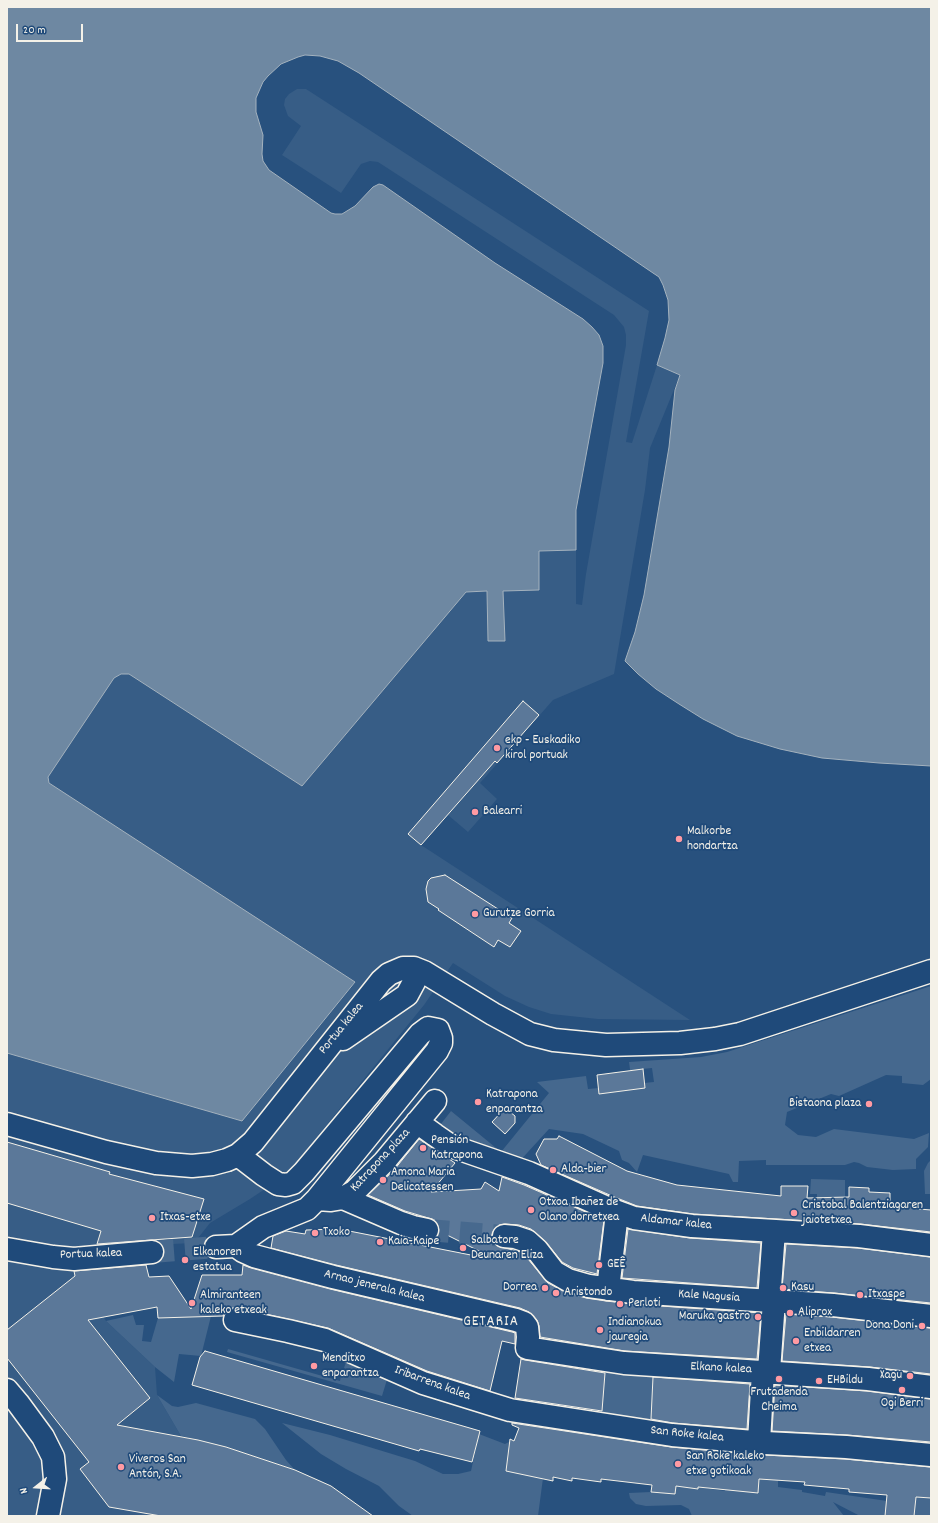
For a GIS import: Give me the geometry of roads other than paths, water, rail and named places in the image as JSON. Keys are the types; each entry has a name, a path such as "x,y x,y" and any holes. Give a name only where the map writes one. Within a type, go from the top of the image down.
{"street":[{"name":"Portua kalea","path":"7,1124 106,1152 156,1163 184,1166 206,1165 227,1160 238,1155 255,1140 323,1052 407,995 414,982 414,968 431,975 521,1029 542,1038 606,1045 698,1041 753,1031 931,971"},
{"path":"238,1155 274,1182 281,1185 293,1183 304,1172 423,1030 431,1027 438,1030 441,1043 437,1050 317,1199"},
{"name":"Katrapona plaza","path":"317,1199 331,1200 343,1198 354,1192 362,1185 435,1101"},
{"name":"Aldamar kalea","path":"417,1122 451,1146 529,1173 617,1213 634,1218 660,1223 859,1236 931,1245"},
{"name":"Katrapona plaza","path":"343,1198 401,1223 427,1230"},
{"name":"Arnao jenerala kalea","path":"317,1199 304,1210 263,1227 226,1246 254,1256 320,1274 516,1320 525,1325 528,1333"},
{"path":"608,1289 617,1213"},
{"path":"759,1442 772,1301 774,1231"},
{"name":"Kale Nagusia","path":"504,1236 520,1239 530,1243 537,1250 551,1270 562,1278 583,1285 633,1292 833,1305 931,1316"},
{"name":"Portua kalea","path":"7,1249 74,1259 152,1252"},
{"name":"Iribarrena kalea","path":"235,1320 328,1341 423,1383 490,1405 516,1411"},
{"name":"Elkano kalea","path":"528,1333 527,1348 624,1363 877,1379 931,1386"},
{"path":"7,1390 49,1447 53,1456 55,1479 48,1516"},
{"name":"San Roke kalea","path":"516,1411 584,1420 672,1435 846,1447 931,1455"}],"tunnel":[{"path":"427,1230 504,1236"},
{"path":"152,1252 216,1247"}],"place":[{"name":"ekp - Euskadiko kirol portuak","path":"497,748"},
{"name":"Balearri","path":"475,812"},
{"name":"Malkorbe hondartza","path":"679,839"},
{"name":"Gurutze Gorria","path":"475,914"},
{"name":"Katrapona enparantza","path":"478,1102"},
{"name":"Bistaona plaza","path":"869,1104"},
{"name":"Pensión Katrapona","path":"423,1148"},
{"name":"Alda-bier","path":"553,1170"},
{"name":"Amona Maria Delicatessen","path":"383,1180"},
{"name":"Otxoa Ibañez de Olano dorretxea","path":"531,1210"},
{"name":"Cristobal Balentziagaren jaiotetxea","path":"794,1213"},
{"name":"Itxas-etxe","path":"152,1218"},
{"name":"Txoko","path":"315,1233"},
{"name":"Kaia-Kaipe","path":"380,1242"},
{"name":"Salbatore Deunaren Eliza","path":"463,1248"},
{"name":"Elkanoren estatua","path":"185,1260"},
{"name":"GEÊ","path":"599,1265"},
{"name":"Dorrea","path":"545,1288"},
{"name":"Kasu","path":"783,1288"},
{"name":"Aristondo","path":"556,1293"},
{"name":"Itxaspe","path":"860,1295"},
{"name":"Almiranteen kaleko etxeak","path":"192,1303"},
{"name":"Perloti","path":"620,1304"},
{"name":"Aliprox","path":"790,1313"},
{"name":"Maruka gastro","path":"758,1317"},
{"name":"Dona Doni","path":"922,1326"},
{"name":"Indianokua jauregia","path":"600,1330"},
{"name":"Enbildarren etxea","path":"796,1341"},
{"name":"Menditxo enparantza","path":"314,1366"},
{"name":"Xagu","path":"910,1376"},
{"name":"Frutadenda Cheima","path":"779,1379"},
{"name":"EHBildu","path":"819,1381"},
{"name":"Ogi Berri","path":"902,1390"},
{"name":"San Roke kaleko etxe gotikoak","path":"678,1464"},
{"name":"Viveros San Antón, S.A.","path":"121,1467"}],"district":[{"name":"GETARIA","path":"491,1323"}]}
